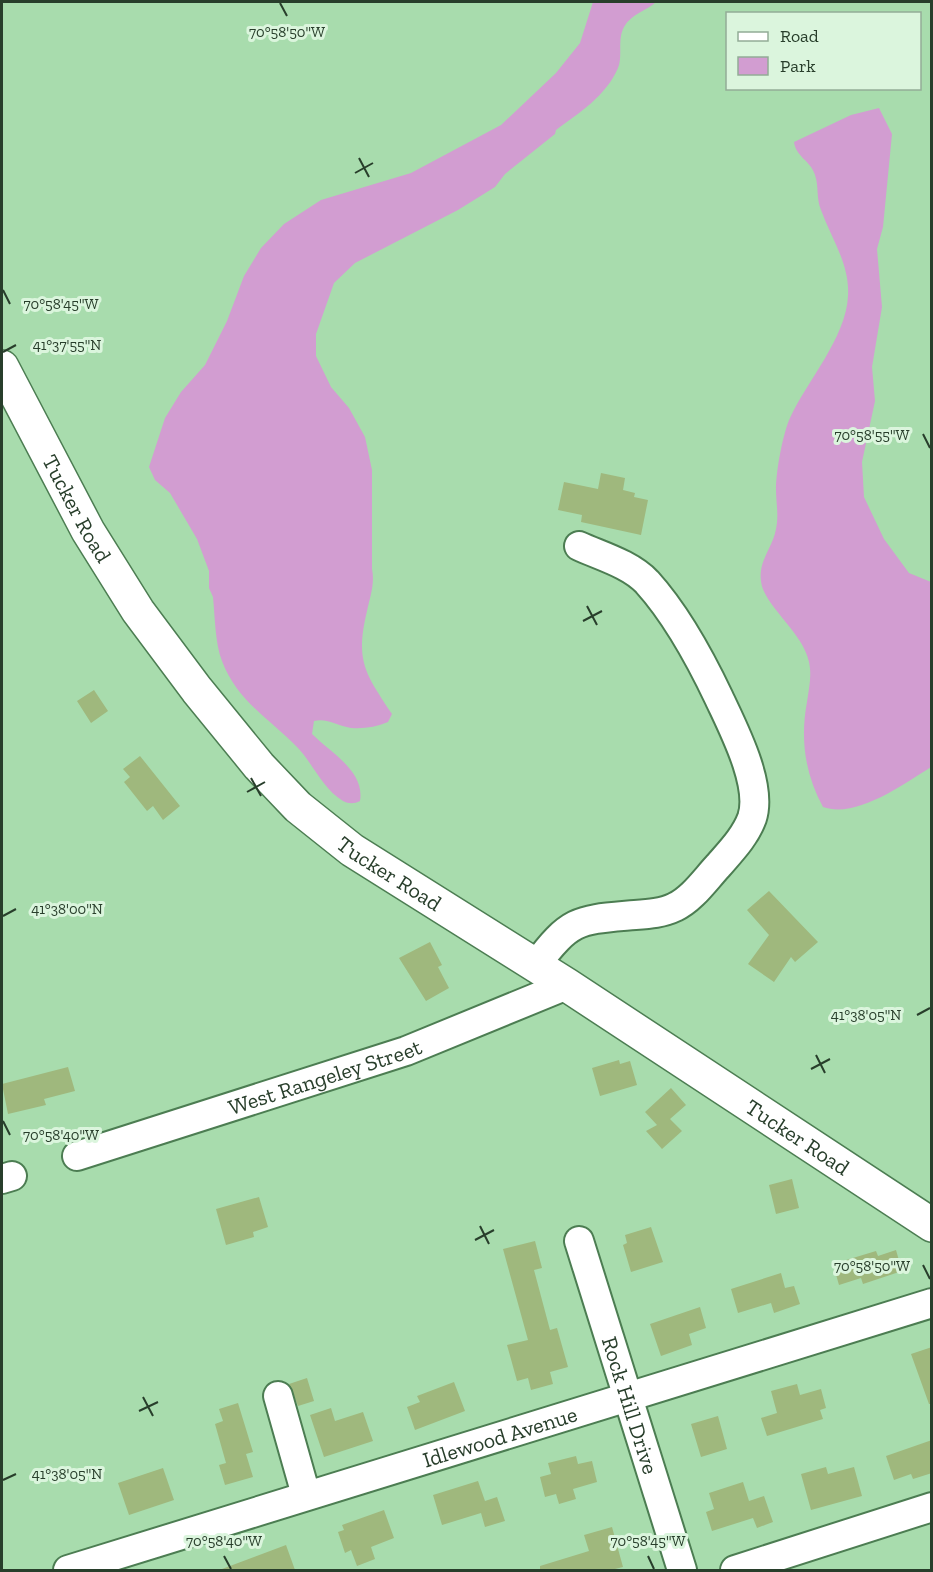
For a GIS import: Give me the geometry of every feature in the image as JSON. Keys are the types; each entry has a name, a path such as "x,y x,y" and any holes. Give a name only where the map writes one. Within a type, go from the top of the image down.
{"main road":[{"name":"Tucker Road","path":"2,367 110,568 168,653 259,766 298,807 352,850 567,985 932,1225"}],"street":[{"path":"536,965 558,936 581,922 655,913 676,907 695,891 743,837 752,817 754,797 747,768 736,736 704,667 646,581 625,567 579,546"},
{"name":"West Rangeley Street","path":"77,1156 406,1051 567,985"},
{"name":"Rock Hill Drive","path":"579,1241 682,1570"},
{"name":"Idlewood Avenue","path":"73,1570 932,1303"},
{"path":"278,1396 306,1496"},
{"path":"735,1570 932,1507"}],"green space":[{"path":"593,2 656,2 631,19 624,27 618,68 606,87 591,103 505,174 495,187 458,210 355,263 334,283 316,334 316,356 331,387 349,408 365,437 372,470 373,580 362,642 363,655 369,677 392,714 388,722 365,728 351,728 328,721 314,721 312,734 345,763 357,781 360,801 347,803 330,790 298,748 255,709 228,675 218,646 213,597 209,588 209,571 197,539 170,493 155,480 149,467 165,418 181,392 205,365 227,321 244,276 261,248 284,224 321,200 411,173 501,125 556,73 580,43"},
{"path":"879,108 892,134 883,227 877,249 882,307 872,367 875,401 862,462 864,497 884,539 909,573 931,582 931,767 879,798 850,808 836,809 823,807 808,769 804,729 810,682 809,662 799,640 768,600 763,590 761,574 776,529 777,472 787,425 833,343 846,312 848,296 843,262 819,206 815,175 798,152 794,142 851,115"}],"building":[{"path":"601,473 625,478 623,490 635,493 634,497 648,500 641,535 581,522 582,515 558,510 564,482 598,489"},
{"path":"94,690 108,711 91,723 77,701"},
{"path":"140,756 180,806 163,820 153,806 147,811 124,782 130,777 123,769"},
{"path":"769,891 818,942 795,962 791,957 774,982 748,964 769,935 747,910"},
{"path":"430,942 442,965 438,967 449,988 426,1001 399,958"},
{"path":"619,1060 620,1064 630,1061 637,1085 600,1096 592,1068"},
{"path":"68,1067 75,1091 44,1099 46,1105 8,1114 2,1084"},
{"path":"671,1088 686,1105 670,1119 682,1131 662,1149 646,1131 657,1125 645,1112"},
{"path":"792,1179 799,1208 776,1214 769,1185"},
{"path":"259,1197 268,1227 253,1232 254,1237 226,1245 216,1209"},
{"path":"651,1227 663,1262 631,1272 623,1245 627,1243 625,1235"},
{"path":"535,1241 542,1268 534,1270 550,1330 557,1328 568,1367 550,1372 553,1384 531,1390 528,1378 517,1381 507,1345 528,1340 503,1249"},
{"path":"896,1250 902,1271 863,1284 861,1278 839,1285 833,1264 876,1251 878,1256"},
{"path":"781,1273 785,1288 794,1286 800,1304 774,1313 771,1303 738,1313 731,1289"},
{"path":"700,1307 706,1328 689,1334 692,1345 661,1356 650,1324"},
{"path":"932,1347 932,1404 929,1404 911,1354"},
{"path":"307,1378 314,1401 298,1406 289,1384"},
{"path":"454,1382 465,1411 415,1430 407,1407 420,1402 417,1396"},
{"path":"797,1384 800,1395 821,1389 826,1408 820,1410 823,1419 767,1436 761,1418 777,1413 771,1391"},
{"path":"238,1403 253,1452 246,1454 253,1477 225,1485 219,1465 226,1463 215,1424 223,1421 219,1409"},
{"path":"331,1408 335,1421 363,1412 373,1441 324,1457 310,1415"},
{"path":"718,1416 727,1449 701,1457 691,1424"},
{"path":"932,1440 932,1473 913,1479 911,1474 894,1480 886,1456"},
{"path":"576,1456 578,1464 592,1461 597,1482 573,1489 576,1499 559,1504 556,1494 545,1497 540,1477 551,1474 548,1463"},
{"path":"826,1467 828,1474 854,1467 862,1496 811,1510 801,1474"},
{"path":"163,1468 174,1500 129,1515 118,1483"},
{"path":"478,1481 485,1501 497,1497 505,1521 485,1527 481,1513 442,1525 433,1495"},
{"path":"743,1482 749,1501 764,1496 773,1522 757,1528 753,1518 712,1531 706,1512 714,1509 709,1493"},
{"path":"384,1510 394,1538 371,1547 375,1559 357,1566 351,1550 345,1553 338,1532 344,1530 342,1525"},
{"path":"612,1527 623,1567 611,1570 540,1570 540,1566 589,1551 584,1535"},
{"path":"286,1545 295,1570 222,1569"}]}
